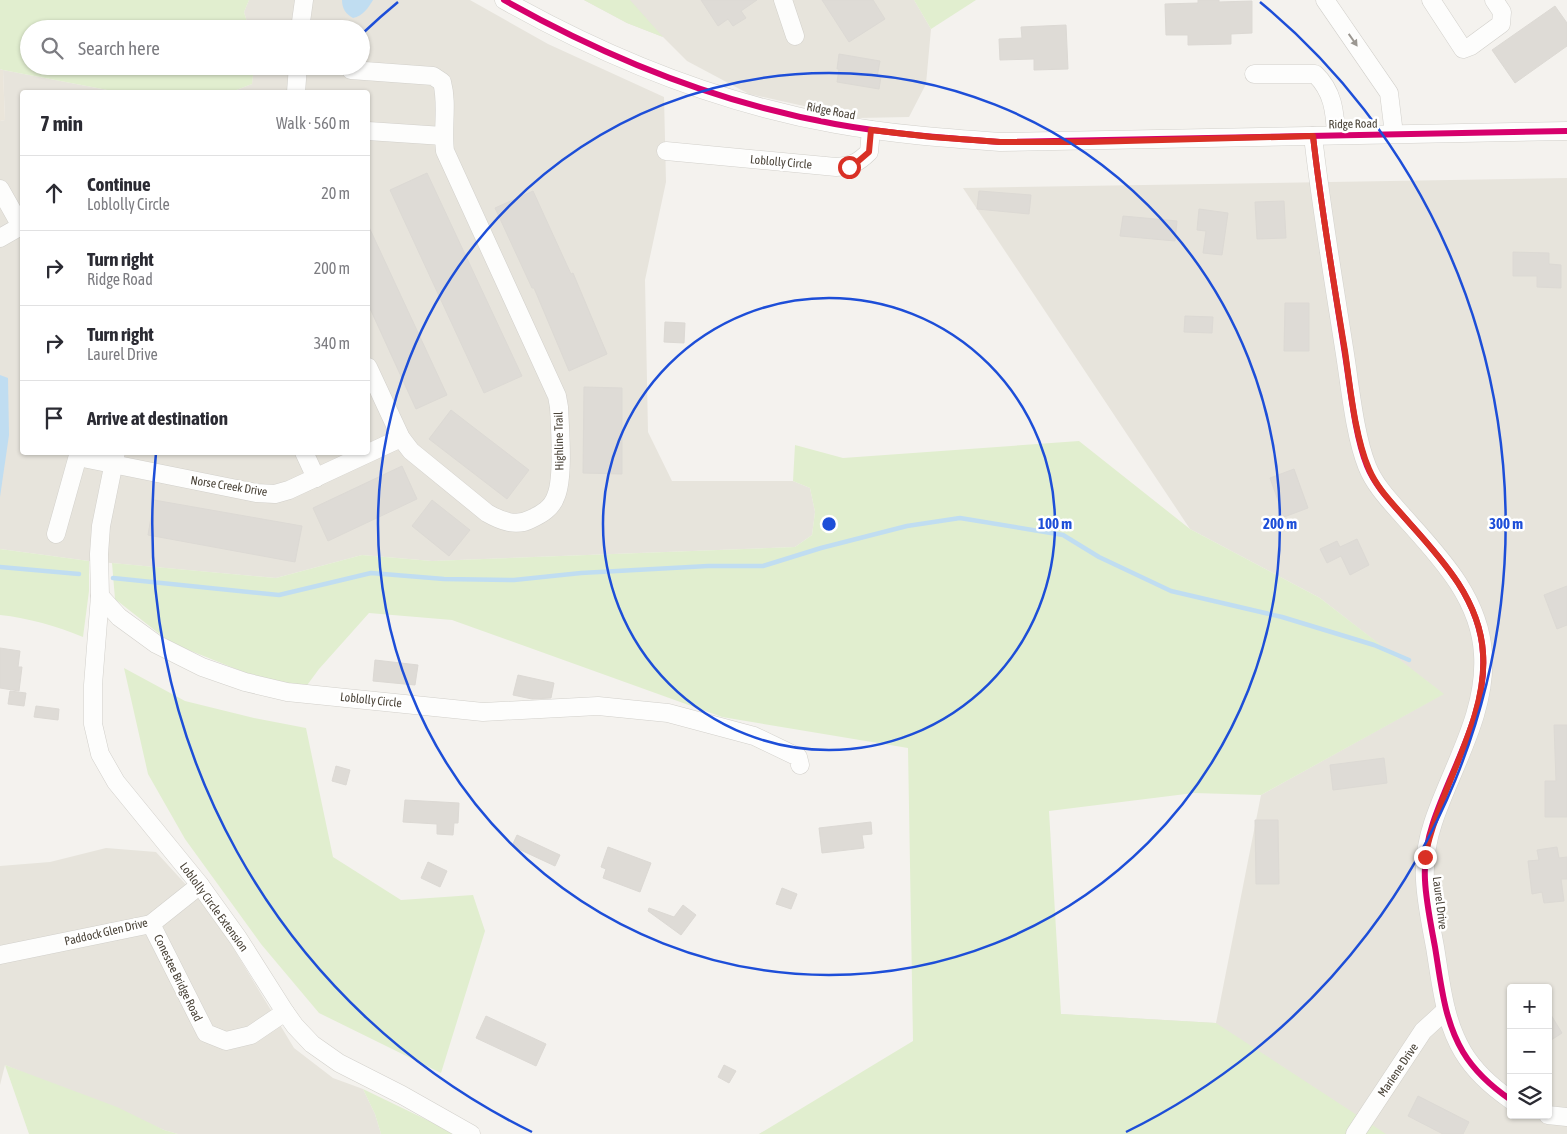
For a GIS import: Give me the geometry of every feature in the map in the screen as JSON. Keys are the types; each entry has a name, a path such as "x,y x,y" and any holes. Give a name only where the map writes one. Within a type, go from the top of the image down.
{"street":[{"path":"301,20 304,0"},
{"name":"Ridge Road","path":"504,0 547,24 662,75 779,112 871,130 1000,142 1089,142 1567,131"},
{"path":"783,0 795,36"},
{"path":"1325,0 1389,93 1394,134"},
{"path":"1431,0 1463,49 1471,46 1501,24 1502,12 1494,0"},
{"name":"Highline Trail","path":"370,71 433,76 442,82 444,90 443,136 445,151 557,396 559,407 560,480 556,496 550,506 541,515 528,521 515,523 497,519 487,513 411,451 401,438 370,371"},
{"path":"1254,74 1315,74 1322,81 1335,109 1336,135"},
{"path":"296,90 297,75"},
{"name":"Loblolly Circle","path":"666,151 849,167 869,152 871,130"},
{"path":"370,131 443,136"},
{"name":"Laurel Drive","path":"1313,136 1320,197 1346,359 1360,440 1365,458 1373,478 1383,493 1438,556 1462,590 1470,604 1481,634 1483,680 1478,704 1434,822 1425,857 1426,899 1446,1010 1451,1027 1469,1061 1486,1081 1507,1097"},
{"path":"0,189 20,224"},
{"path":"0,238 20,228"},
{"name":"Norse Creek Drive","path":"370,453 401,438"},
{"path":"56,534 78,455"},
{"name":"Norse Creek Drive","path":"78,455 114,459 256,493 275,494 316,478 365,455"},
{"path":"305,455 316,478"},
{"path":"100,596 99,554 101,526 114,459"},
{"name":"Loblolly Circle","path":"100,596 119,617 156,644 202,667 254,684 287,692 483,712 598,706 668,714 754,736 798,757 800,765"},
{"name":"Loblolly Circle Extension","path":"100,596 92,711 100,754 116,782 200,885 238,938 295,1026 321,1051 339,1063 402,1095 471,1134"},
{"name":"Paddock Glen Drive","path":"0,954 151,924 200,885"},
{"name":"Conestee Bridge Road","path":"151,924 188,1001 206,1033 226,1041 251,1035 285,1012"},
{"name":"Mariene Drive","path":"1355,1134 1424,1031 1446,1010"},
{"path":"1552,1115 1567,1117"}],"shaded area":[{"path":"249,0 470,0 548,44 664,97 666,182 645,280 648,432 672,481 793,481 810,488 815,512 812,535 795,547 432,561 362,555 276,578 89,561 0,549 0,121 5,120 3,70 20,73 20,75 29,75 108,90 20,90 20,455 370,455 370,90 236,90 252,84 253,75 370,75 370,20 246,20 244,12"},
{"path":"584,0 914,0 931,29 926,84 909,117 858,118 749,94 687,61 663,37 627,23"},
{"path":"0,69 3,70 5,120 0,121"},
{"path":"1567,178 1567,1134 759,1134 992,1010 1216,1023 1261,795 1443,694 1320,598 1190,529 963,188"},
{"path":"106,848 156,852 212,913 294,1048 333,1078 363,1089 375,1114 381,1134 178,1134 5,1065 0,1085 0,866 50,862"}],"green space":[{"path":"0,0 249,0 244,12 246,20 20,20 20,73 0,69"},
{"path":"584,0 630,0 663,37 627,23"},
{"path":"914,0 976,0 931,29"},
{"path":"29,75 253,75 252,84 236,90 108,90"},
{"path":"1079,441 1190,529 1320,598 1444,694 1261,795 1194,793 1049,811 1061,1014 1216,1023 1386,1134 759,1134 913,1041 908,748 722,717 452,620 369,613 319,669 305,688 256,677 171,643 115,599 112,563 276,578 362,555 432,561 795,547 812,535 815,512 810,488 793,481 795,445 843,458"},
{"path":"0,549 89,561 89,591 83,637 42,623 0,615"},
{"path":"124,668 185,701 254,718 306,728 333,857 401,900 473,895 485,931 441,1073 319,1013 261,944 185,839 148,774"},
{"path":"5,1065 117,1107 164,1130 178,1134 29,1134"},
{"path":"363,1089 456,1134 381,1134 375,1114"}],"water":[{"path":"342,0 373,0 362,14 353,18 345,11"},
{"path":"0,375 8,378 9,435 0,497"}],"building":[{"path":"701,0 757,0 741,11 746,18 733,26 728,19 718,26"},
{"path":"822,0 873,0 885,19 849,42"},
{"path":"1198,0 1219,0 1219,2 1252,1 1252,33 1231,34 1231,44 1188,45 1188,35 1166,35 1165,4 1198,3"},
{"path":"1555,6 1567,23 1567,46 1515,83 1492,50"},
{"path":"1066,25 1068,69 1034,70 1034,59 1000,60 999,39 1022,38 1021,27"},
{"path":"839,54 880,61 877,77 881,77 879,89 837,82"},
{"path":"427,173 522,376 484,393 390,190"},
{"path":"533,191 571,274 573,273 607,354 569,371 534,288 532,288 495,208"},
{"path":"979,191 1031,195 1029,214 977,209"},
{"path":"1284,201 1286,238 1257,239 1255,202"},
{"path":"1199,209 1228,213 1222,255 1203,253 1206,231 1197,230"},
{"path":"1123,216 1177,221 1175,241 1120,236"},
{"path":"370,229 447,395 416,409 370,308"},
{"path":"1513,252 1549,253 1549,264 1561,265 1561,288 1537,287 1537,276 1513,276"},
{"path":"1285,303 1309,303 1309,351 1284,351"},
{"path":"1185,316 1213,317 1212,333 1184,332"},
{"path":"665,322 685,323 684,343 664,342"},
{"path":"584,387 622,388 622,474 583,473"},
{"path":"451,410 529,470 507,499 429,439"},
{"path":"402,466 417,499 328,541 313,508"},
{"path":"1294,469 1308,508 1284,517 1270,478"},
{"path":"154,500 302,526 295,562 148,535"},
{"path":"432,500 470,530 449,556 412,526"},
{"path":"1357,539 1369,565 1350,575 1341,556 1327,563 1320,549 1337,541 1340,547"},
{"path":"1567,586 1567,625 1557,629 1544,595"},
{"path":"0,648 20,651 18,667 22,667 19,691 0,688"},
{"path":"375,660 418,665 415,685 373,681"},
{"path":"518,675 554,683 551,698 532,699 513,695"},
{"path":"10,691 26,693 24,706 8,704"},
{"path":"36,706 59,709 58,720 34,717"},
{"path":"1554,725 1567,725 1567,817 1545,817 1545,781 1556,781"},
{"path":"1384,758 1387,783 1333,790 1330,765"},
{"path":"336,766 350,770 346,785 332,781"},
{"path":"405,800 459,803 458,823 454,823 453,835 437,834 437,824 403,822"},
{"path":"1255,820 1278,820 1279,884 1256,884"},
{"path":"871,822 872,834 862,835 864,848 822,853 819,828"},
{"path":"517,835 560,855 555,866 512,846"},
{"path":"608,847 651,863 640,892 603,878 606,869 601,867"},
{"path":"1557,847 1559,858 1567,857 1567,879 1561,879 1564,901 1544,903 1542,892 1532,894 1528,861 1539,860 1537,850"},
{"path":"428,862 447,871 440,887 421,878"},
{"path":"782,888 797,894 791,909 776,904"},
{"path":"683,905 696,915 681,935 648,911 649,908 674,917"},
{"path":"486,1016 546,1044 536,1066 476,1038"},
{"path":"1552,1017 1562,1033 1552,1039"},
{"path":"724,1065 736,1071 729,1083 718,1077"},
{"path":"1418,1096 1469,1122 1463,1134 1443,1134 1408,1116"}],"waterway":[{"path":"113,578 279,595 371,573 444,579 514,580 581,573 708,566 763,566 821,548 907,526 960,518 1063,535 1099,557 1171,591 1282,617 1374,645 1409,660"},
{"path":"0,567 79,574"}],"cycle path":[{"path":"504,0 583,41 664,76 706,91 791,115 835,124 897,133 1000,142 1567,131"},
{"path":"1313,136 1323,216 1353,408 1367,466 1388,499 1431,547 1456,579 1474,614 1480,634 1483,654 1483,676 1479,698 1474,719 1440,802 1431,830 1426,858 1425,880 1441,988 1451,1027 1463,1052 1478,1073 1507,1097"}],"route":[{"path":"849,167 869,152 871,130 1000,142 1089,142 1313,136 1320,197 1352,397 1360,440 1368,468 1383,493 1438,556 1462,590 1470,604 1481,634 1483,680 1478,704 1434,822 1425,857"}]}
